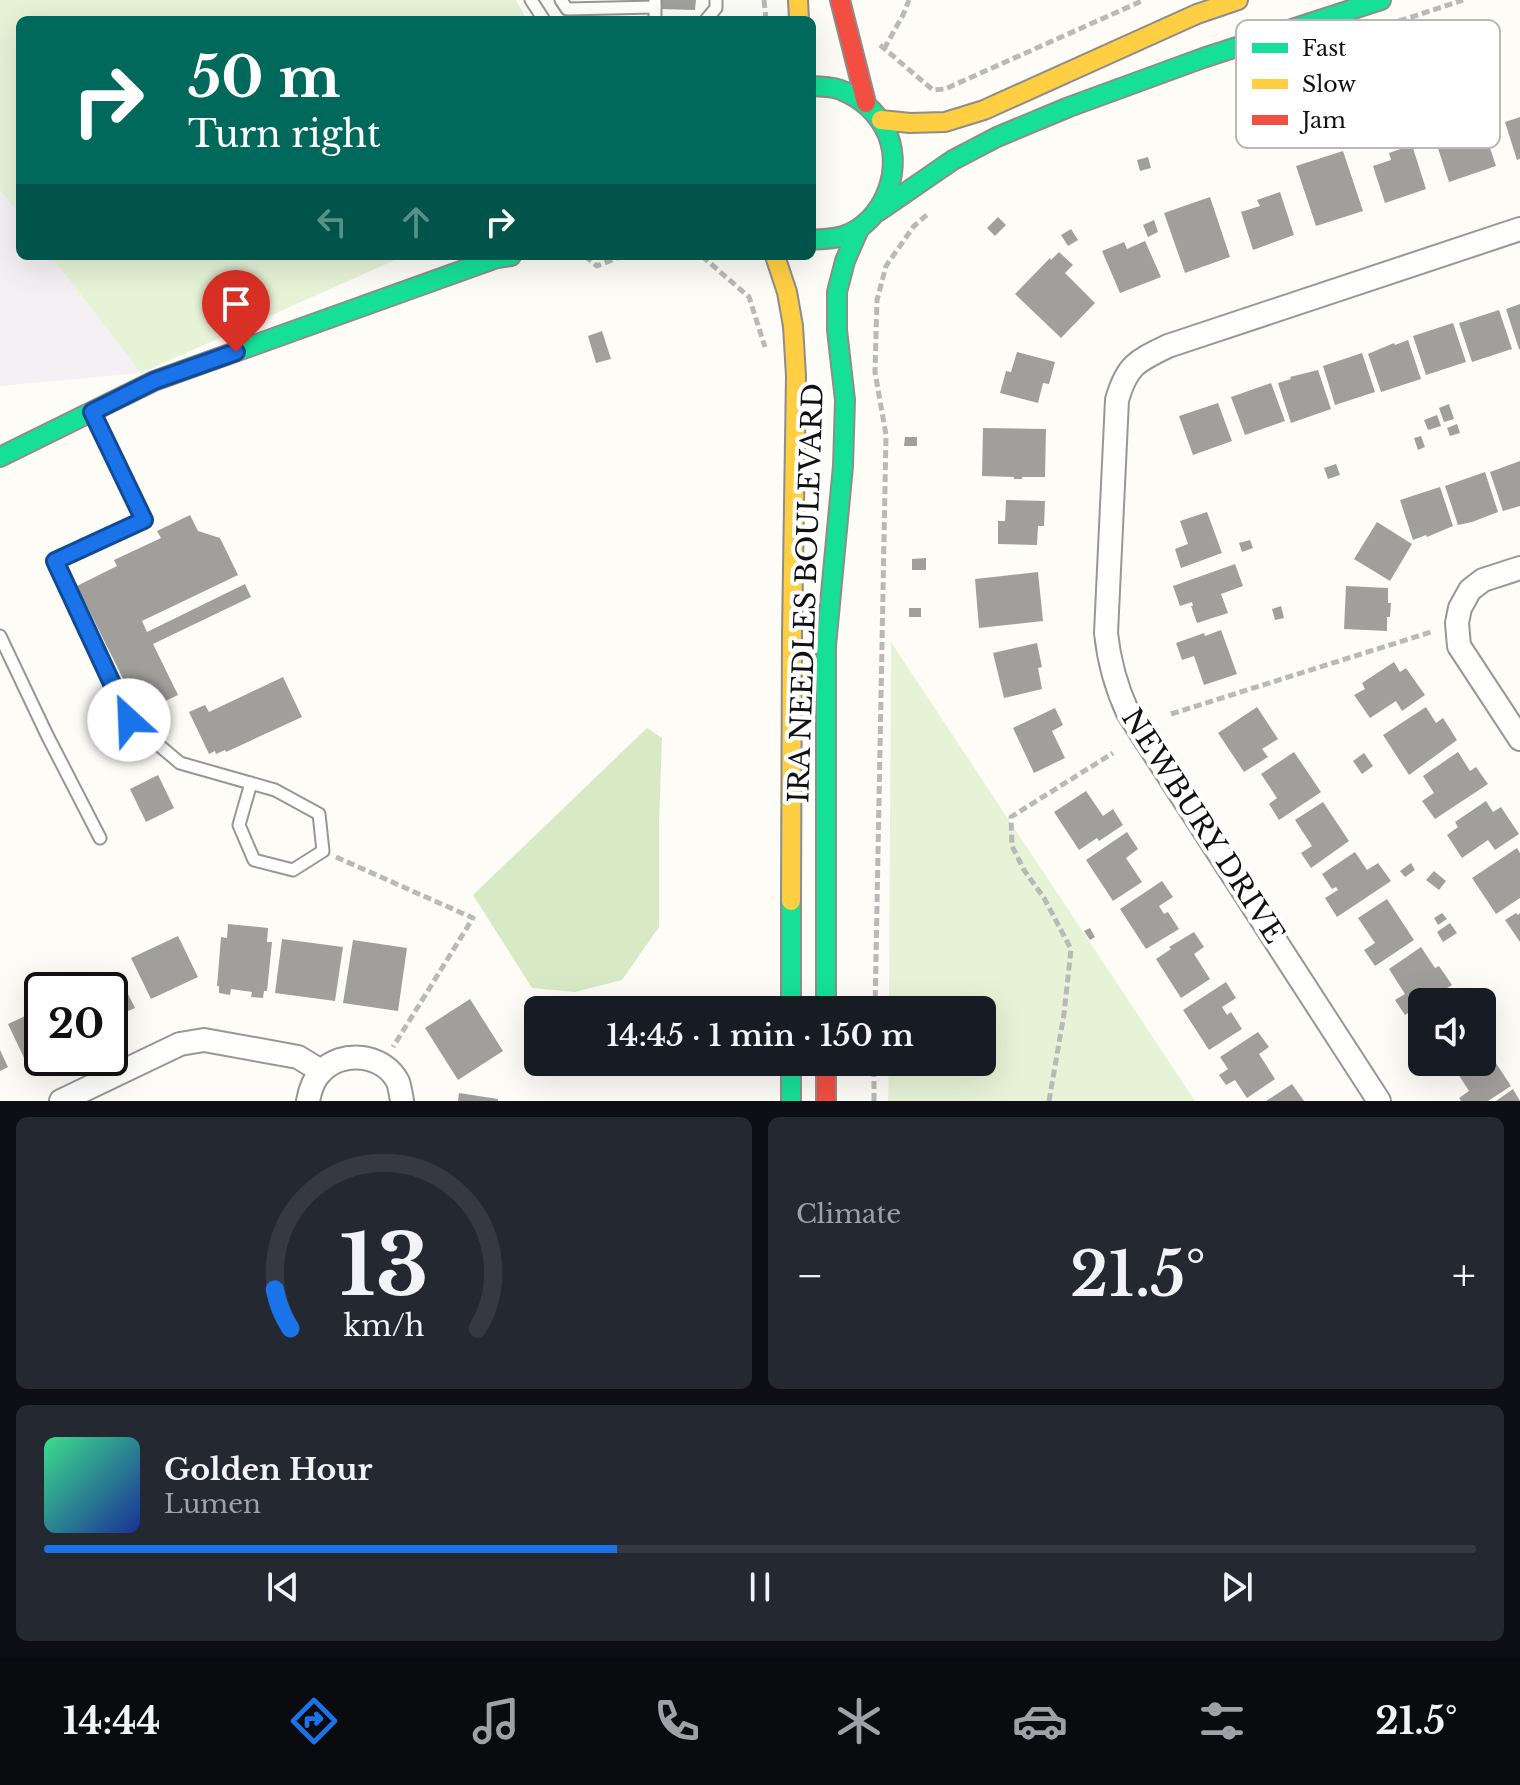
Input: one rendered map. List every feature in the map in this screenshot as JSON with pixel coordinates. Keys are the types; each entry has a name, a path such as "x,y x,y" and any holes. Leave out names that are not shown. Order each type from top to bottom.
{"main road":[{"path":"840,0 866,103"},
{"path":"881,120 945,122 984,110 1197,14 1238,0"},
{"path":"1320,20 1381,0"},
{"path":"816,240 827,241 859,229 879,211 953,160 997,137 1069,107 1236,47"},
{"path":"816,86 841,89 866,103 881,120 891,142 894,166 890,189 879,211"},
{"name":"IRA NEEDLES BOULEVARD","path":"826,996 826,646 843,466 845,400 837,330 837,292 845,261 859,229"},
{"path":"0,457 154,381 495,260"},
{"name":"IRA NEEDLES BOULEVARD","path":"776,260 787,292 793,326 796,376 791,651 791,996"},
{"path":"791,1076 791,1101"},
{"path":"826,1076 826,1101"}],"street":[{"name":"NEWBURY DRIVE","path":"1379,1101 1128,713 1117,689 1106,633 1117,400 1123,378 1132,368 1141,359 1168,346 1520,229"},
{"path":"1520,568 1483,580 1470,590 1460,608 1457,623 1459,646 1520,739"},
{"path":"61,1101 180,1044 204,1040 298,1057 321,1071"},
{"path":"308,1101 311,1086 321,1071 334,1061 356,1056 372,1059 389,1070 399,1083 402,1101"}],"lane":[{"path":"561,0 567,9 655,3"},
{"path":"92,412 144,520 55,561 129,720 180,763 251,783 275,790 319,814 323,851 293,870 254,860 239,825 251,783"},
{"path":"0,636 100,838"}],"path":[{"path":"884,49 909,0"},
{"path":"877,42 933,90 945,89 1144,0"},
{"path":"875,996 886,435 875,372 877,300 886,266 914,226 937,206"},
{"path":"590,260 597,266 612,260"},
{"path":"707,260 749,297 767,351"},
{"path":"1171,714 1431,632"},
{"path":"1049,1101 1071,949 1012,846 1011,817 1113,753"},
{"path":"323,851 473,918 381,1065"},
{"path":"874,1076 874,1101"}],"shaded area":[{"path":"0,190 16,211 16,260 54,260 141,373 0,386"}],"green space":[{"path":"0,0 516,0 525,16 16,16 16,211 0,190"},
{"path":"54,260 395,260 141,373"},
{"path":"891,642 1195,1101 888,1101 889,1076 996,1076 996,996 889,996"},
{"path":"647,728 662,738 659,927 622,980 575,992 532,988 473,895"}],"building":[{"path":"661,0 696,0 695,10 661,9"},
{"path":"1520,117 1520,159 1517,160 1505,122"},
{"path":"1413,148 1426,189 1385,203 1373,166 1391,160 1389,153"},
{"path":"1438,148 1490,148 1496,166 1449,182"},
{"path":"1343,151 1363,211 1316,226 1296,166"},
{"path":"1148,157 1151,168 1140,171 1137,160"},
{"path":"1280,192 1294,235 1253,250 1241,212 1260,206 1257,200"},
{"path":"1210,197 1230,257 1185,273 1164,213"},
{"path":"998,217 1006,225 995,236 987,228"},
{"path":"1154,220 1158,232 1148,237 1143,225"},
{"path":"1071,229 1078,240 1068,246 1061,235"},
{"path":"1145,241 1161,277 1120,293 1102,251 1124,242 1127,249"},
{"path":"1059,252 1073,265 1065,273 1095,303 1061,338 1015,294"},
{"path":"1520,304 1520,349 1519,349 1506,309"},
{"path":"1499,310 1512,349 1472,362 1459,323"},
{"path":"1453,323 1466,362 1426,375 1413,336"},
{"path":"602,331 611,359 596,363 588,336"},
{"path":"1408,340 1421,379 1381,392 1368,354"},
{"path":"1017,352 1055,362 1049,384 1043,383 1038,403 1000,393 1006,371 1011,372"},
{"path":"1362,353 1375,392 1335,405 1323,366"},
{"path":"1318,370 1331,409 1291,423 1278,383"},
{"path":"1271,383 1285,421 1245,435 1231,397"},
{"path":"1218,403 1232,441 1193,455 1179,416"},
{"path":"1449,404 1454,419 1444,422 1439,408"},
{"path":"1437,415 1441,426 1428,430 1424,420"},
{"path":"1457,424 1460,433 1450,436 1447,428"},
{"path":"983,428 1046,429 1045,477 1014,479 982,476"},
{"path":"1421,436 1425,447 1418,450 1414,438"},
{"path":"905,437 917,437 917,446 904,446"},
{"path":"1520,461 1520,506 1503,511 1490,472"},
{"path":"1336,464 1340,475 1328,479 1324,468"},
{"path":"1485,472 1498,512 1458,525 1445,486"},
{"path":"1440,487 1453,526 1413,540 1400,500"},
{"path":"1006,500 1045,501 1044,526 1038,526 1037,545 998,544 998,521 1005,521"},
{"path":"1207,512 1222,553 1181,568 1175,549 1188,544 1180,521"},
{"path":"190,515 198,531 220,538 238,575 142,621 147,632 245,584 251,597 153,644 178,695 140,713 77,586 117,566 114,560 161,538 157,531"},
{"path":"1377,522 1412,544 1390,581 1354,559"},
{"path":"1250,540 1253,548 1242,552 1239,543"},
{"path":"926,558 926,570 912,570 912,559"},
{"path":"1235,564 1243,586 1221,594 1228,613 1197,623 1192,602 1180,606 1173,586"},
{"path":"1038,572 1043,621 979,628 975,579"},
{"path":"1346,586 1388,588 1388,603 1391,603 1387,631 1344,629"},
{"path":"1281,606 1284,618 1275,620 1272,609"},
{"path":"909,608 921,608 921,617 909,617"},
{"path":"1221,630 1237,674 1204,685 1194,656 1182,660 1176,643"},
{"path":"1037,643 1042,689 1004,698 993,653"},
{"path":"1394,662 1400,672 1406,668 1425,695 1402,711 1396,701 1370,718 1354,695 1365,689 1362,683"},
{"path":"283,677 302,717 226,752 209,754 189,712 205,705 209,712"},
{"path":"1257,707 1278,739 1262,749 1268,757 1244,772 1218,733"},
{"path":"1426,707 1436,723 1443,718 1457,740 1409,775 1383,735"},
{"path":"1055,708 1063,725 1052,731 1065,758 1034,773 1013,728"},
{"path":"1294,752 1321,792 1279,820 1269,804 1277,798 1261,774"},
{"path":"1458,752 1470,771 1476,767 1488,784 1435,819 1422,801 1434,793 1423,776"},
{"path":"1364,753 1373,766 1362,774 1353,761"},
{"path":"158,775 174,808 146,822 130,789"},
{"path":"1086,791 1103,816 1113,809 1123,825 1079,850 1054,812"},
{"path":"1486,801 1493,812 1501,807 1519,834 1495,850 1488,840 1462,858 1447,835 1458,827 1455,822"},
{"path":"1323,802 1349,841 1311,868 1301,853 1312,846 1295,820"},
{"path":"1127,832 1138,849 1126,858 1142,882 1113,901 1086,860"},
{"path":"1517,848 1520,853 1520,898 1496,914 1472,878"},
{"path":"1355,852 1367,870 1378,863 1391,881 1337,917 1325,898 1338,890 1336,887 1332,889 1322,874"},
{"path":"1411,863 1415,870 1405,877 1400,871"},
{"path":"1434,871 1446,881 1439,890 1426,880"},
{"path":"1162,881 1173,897 1159,906 1164,914 1168,912 1179,929 1146,949 1120,909"},
{"path":"1387,899 1414,940 1375,966 1364,950 1375,943 1358,918"},
{"path":"1442,913 1447,919 1438,925 1434,918"},
{"path":"1520,913 1520,942 1505,920"},
{"path":"1450,923 1457,933 1443,942 1437,932"},
{"path":"228,924 268,928 267,942 272,942 267,991 264,991 263,998 251,997 252,992 231,989 230,995 219,993 221,937 227,938"},
{"path":"1090,928 1095,937 1090,940 1084,931"},
{"path":"1194,932 1204,947 1194,954 1210,979 1181,998 1156,959"},
{"path":"178,936 198,977 151,999 131,958"},
{"path":"282,939 343,947 335,1001 275,993"},
{"path":"353,940 407,948 398,1011 343,1003"},
{"path":"1421,947 1435,968 1439,966 1452,985 1447,988 1408,988 1408,1013 1405,1015 1395,1000 1405,994 1389,969"},
{"path":"1226,982 1236,998 1222,1007 1227,1015 1231,1012 1242,1029 1209,1050 1183,1010"},
{"path":"128,994 135,1008 128,1011"},
{"path":"470,999 503,1051 458,1080 425,1028"},
{"path":"24,1016 24,1058 8,1024"},
{"path":"1258,1032 1269,1047 1259,1054 1275,1079 1247,1098 1235,1080 1226,1085 1219,1075 1228,1069 1220,1057"},
{"path":"0,1050 8,1067 0,1071"},
{"path":"1496,1063 1511,1086 1488,1101 1461,1101 1459,1098 1469,1091 1459,1076 1496,1076"},
{"path":"1292,1084 1304,1101 1266,1101"},
{"path":"1513,1089 1520,1101 1496,1101"},
{"path":"459,1093 498,1099 498,1101 458,1101"}],"traffic: fast":[{"path":"1320,20 1381,0"},
{"path":"879,211 953,160 997,137 1069,107 1236,47"},
{"path":"816,86 839,89 866,106 884,127 893,159 888,191 870,219 843,236 816,240"},
{"path":"826,996 826,646 843,466 845,400 837,330 837,292 845,261 859,229"},
{"path":"0,457 154,381 491,260"},
{"path":"791,901 791,996"},
{"path":"791,1076 791,1101"}],"traffic: slow":[{"path":"798,0 799,16"},
{"path":"881,120 945,122 984,110 1197,14 1238,0"},
{"path":"776,260 787,292 793,326 796,376 791,901"}],"traffic: jam":[{"path":"840,0 866,103"},
{"path":"826,1076 826,1101"}],"route":[{"path":"129,720 55,561 144,520 92,412 154,381 236,352"}]}
